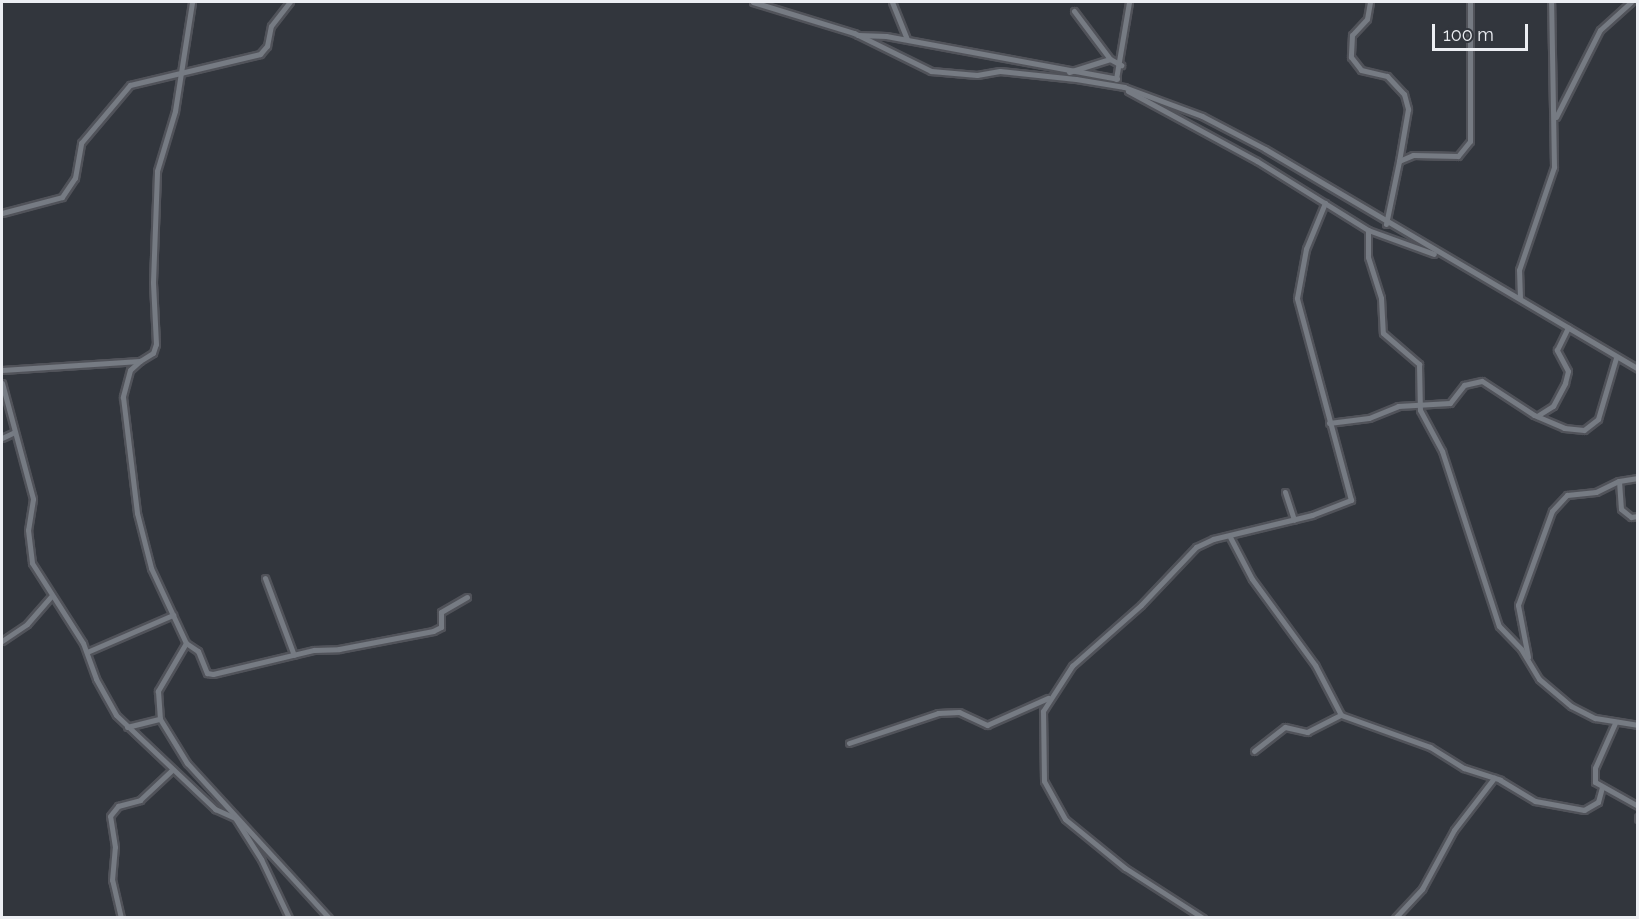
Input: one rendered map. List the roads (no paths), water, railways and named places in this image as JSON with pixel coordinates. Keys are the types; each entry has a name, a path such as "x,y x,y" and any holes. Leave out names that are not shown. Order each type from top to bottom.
{"street":[{"path":"192,2 182,74 158,171 153,282 156,344 153,353 130,370 123,398 146,554 173,615 186,643 198,651 210,674 294,655 438,629 441,612 467,597"},
{"path":"2,213 63,197 75,178 79,147 130,85 156,76 182,74 260,54 267,46 271,26 290,2"},
{"path":"753,2 858,35 931,72 977,75 1000,71 1063,77 1124,87 1212,122 1438,255 1520,298 1616,358 1638,369"},
{"path":"892,2 907,39"},
{"path":"1112,85 1121,65 1129,2"},
{"path":"1370,2 1367,19 1352,35 1351,57 1361,70 1387,76 1404,94 1408,109 1386,224"},
{"path":"1399,161 1413,155 1458,156 1466,149 1470,132 1470,2"},
{"path":"1520,298 1519,270 1554,173 1555,119 1551,2"},
{"path":"1555,119 1600,30 1631,2"},
{"path":"1074,11 1110,58 1121,65"},
{"path":"858,35 907,39 1069,72 1117,78"},
{"path":"1063,77 1069,72 1110,58"},
{"path":"1124,87 1368,230 1418,251 1438,255"},
{"path":"1203,918 1163,895 1084,838 1050,799 1040,755 1040,724 1048,698 1072,666 1142,605 1194,549 1213,539 1230,537 1294,520 1351,500 1346,469 1329,423 1297,298 1306,249 1325,203"},
{"path":"1368,230 1368,257 1381,298 1383,333 1419,364 1419,405 1442,451 1483,566 1499,626 1545,686 1571,706 1615,723 1638,724"},
{"path":"1537,416 1553,406 1565,383 1568,371 1557,350 1568,327"},
{"path":"1329,423 1419,405 1450,403 1464,385 1482,381 1537,416 1578,432 1593,424 1616,358"},
{"path":"2,370 140,361"},
{"path":"2,383 33,499 28,550 87,652 96,679 127,727 215,809 235,818 268,847 329,918"},
{"path":"2,438 15,432"},
{"path":"1530,664 1518,605 1552,512 1567,495 1596,492 1619,481 1638,478"},
{"path":"1619,481 1621,509 1631,517 1638,516"},
{"path":"1285,492 1294,520"},
{"path":"1230,537 1252,579 1315,665 1341,715 1430,747 1464,768 1494,778 1535,801 1574,810 1592,807 1602,787"},
{"path":"265,578 294,655"},
{"path":"2,641 27,624 52,594"},
{"path":"87,652 173,615"},
{"path":"186,643 158,691 160,719 171,743 235,818 261,859 289,918"},
{"path":"849,743 938,713 958,712 987,725 1048,698"},
{"path":"1254,751 1286,727 1307,732 1341,715"},
{"path":"127,727 160,719"},
{"path":"1615,723 1594,775 1602,787 1638,806"},
{"path":"121,918 112,880 115,847 110,816 118,806 140,800 172,770"},
{"path":"1395,918 1422,889 1454,830 1494,778"}]}
